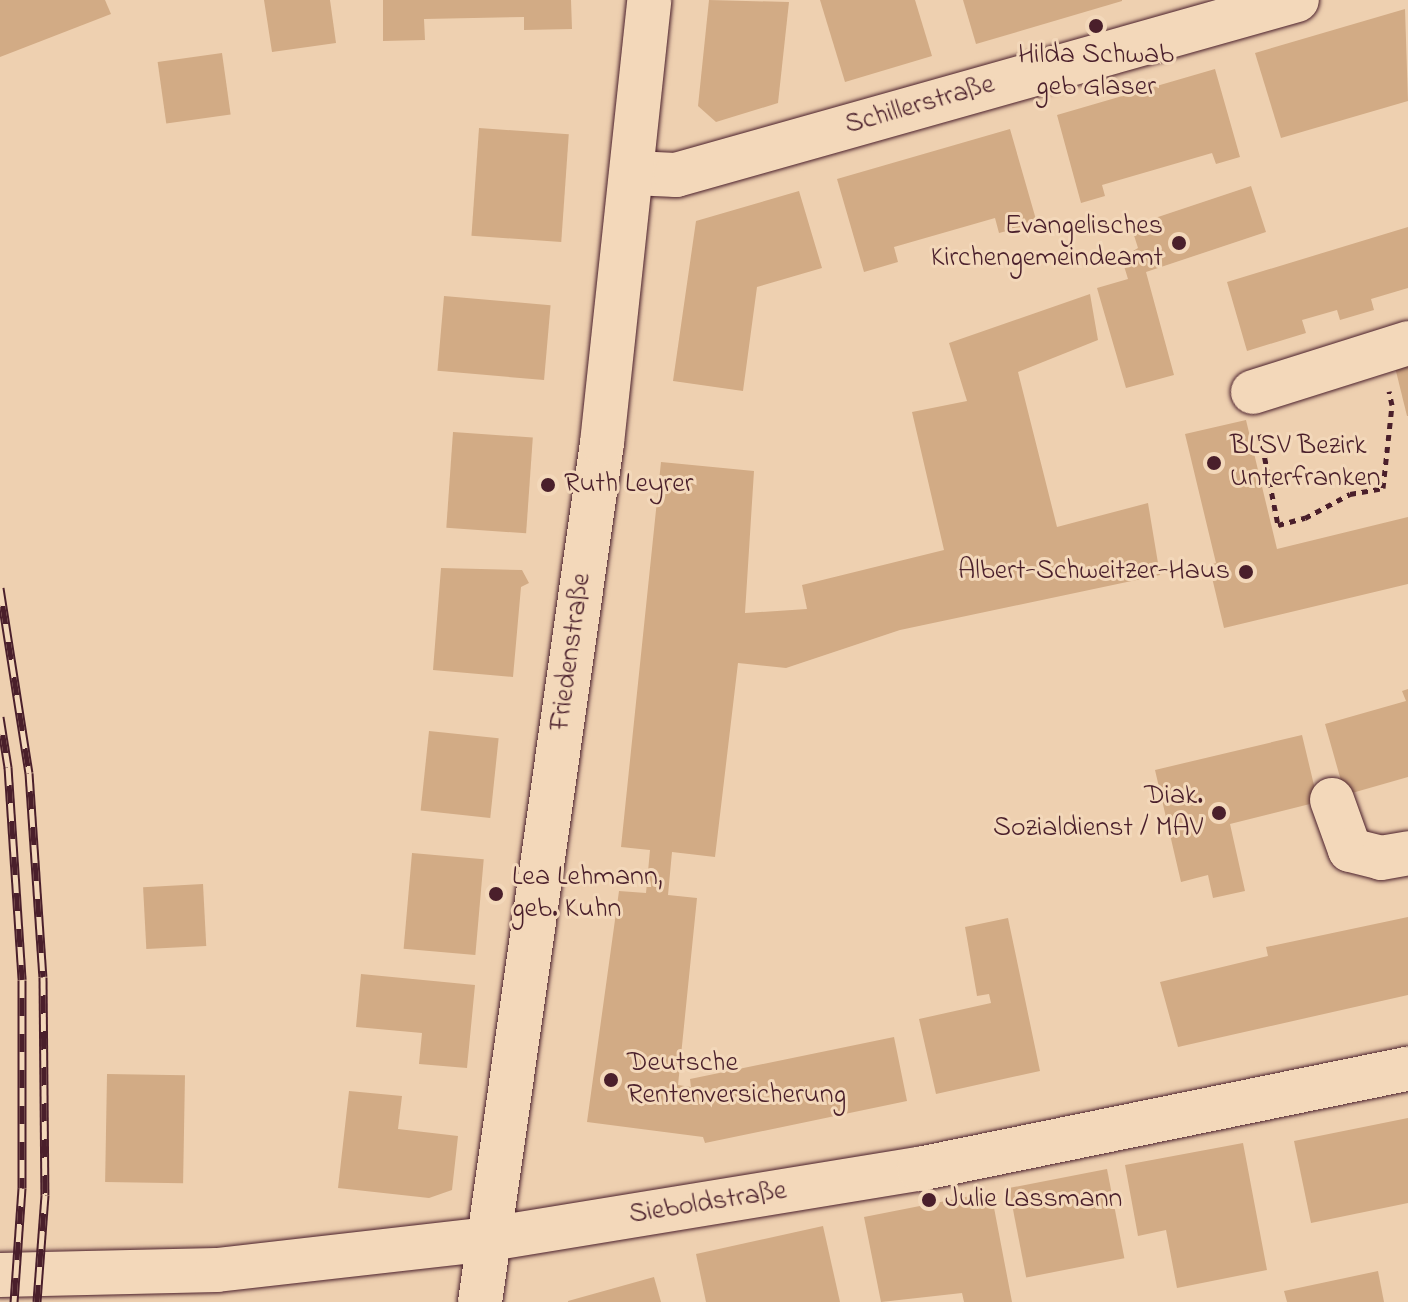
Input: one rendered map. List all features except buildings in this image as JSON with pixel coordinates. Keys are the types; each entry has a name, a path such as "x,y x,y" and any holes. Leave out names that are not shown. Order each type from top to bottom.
{"street":[{"name":"Friedenstraße","path":"480,1302 602,443 649,0"},
{"name":"Schillerstraße","path":"633,173 676,175 1297,0"},
{"path":"1253,392 1394,347"},
{"path":"1332,800 1350,850 1381,858 1408,853"},
{"name":"Sieboldstraße","path":"0,1275 217,1270 490,1239 919,1169 1408,1069"}],"path":[{"path":"1253,392 1278,525 1305,518 1350,494 1383,488 1392,405 1394,347"}],"railway":[{"path":"0,588 29,773 43,977 45,1195 37,1302"},
{"path":"0,717 8,767 22,980 22,1188 14,1302"}],"place":[{"name":"Hilda Schwab geb Glaser","path":"1096,26"},
{"name":"Evangelisches Kirchengemeindeamt","path":"1179,243"},
{"name":"BLSV Bezirk Unterfranken","path":"1214,463"},
{"name":"Ruth Leyrer","path":"548,485"},
{"name":"Albert-Schweitzer-Haus","path":"1246,572"},
{"name":"Diak. Sozialdienst / MAV","path":"1219,813"},
{"name":"Lea Lehmann, geb. Kuhn","path":"496,894"},
{"name":"Deutsche Rentenversicherung","path":"611,1080"},
{"name":"Julie Lassmann","path":"929,1200"}]}
